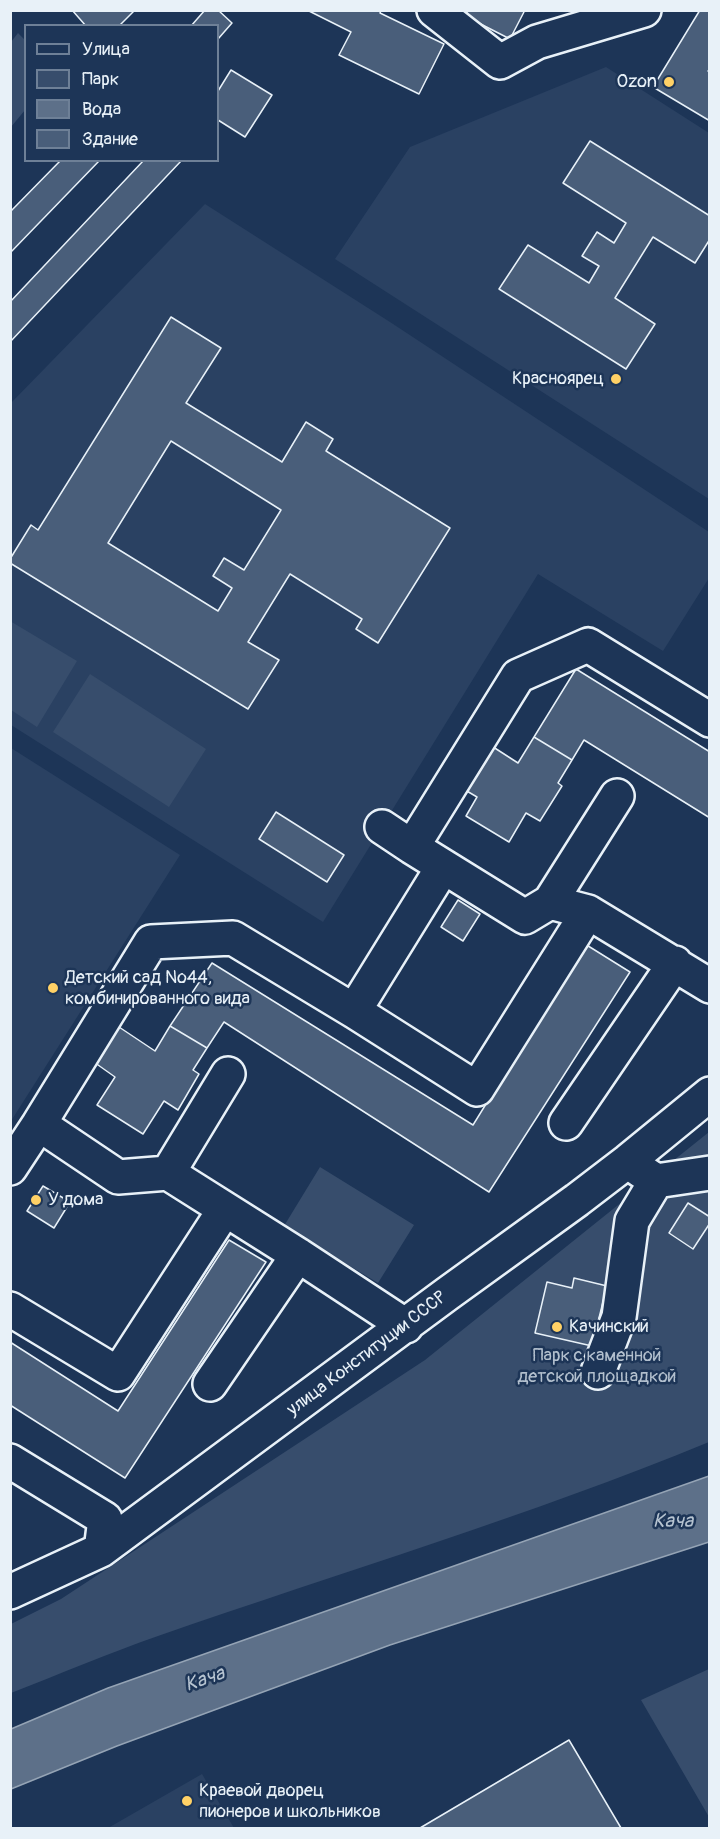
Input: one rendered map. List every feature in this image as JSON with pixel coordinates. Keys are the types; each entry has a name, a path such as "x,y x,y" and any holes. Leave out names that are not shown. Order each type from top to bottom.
{"street":[{"path":"434,10 500,62 537,42 644,10"},
{"path":"412,847 518,676 588,645 709,720"},
{"path":"382,827 525,917 550,902 616,796"},
{"path":"354,1011 443,867"},
{"path":"550,902 588,912 710,986"},
{"path":"10,1168 151,942 233,938 477,1089 588,912"},
{"path":"567,1123 675,963"},
{"path":"168,1173 228,1074"},
{"name":"улица Конституции СССР","path":"10,1592 101,1550 628,1161 710,1094"},
{"path":"39,1124 118,1177 168,1173 406,1326"},
{"path":"628,1161 656,1182 710,1173"},
{"path":"598,1372 619,1317 632,1221 656,1182"},
{"path":"10,1309 118,1374 225,1209"},
{"path":"210,1384 298,1255"},
{"path":"10,1461 105,1519 101,1550"}],"shaded area":[{"name":"Красноярец","path":"606,67 709,133 709,499 335,259 410,147"},
{"path":"205,204 390,322 709,532 709,578 663,651 538,574 323,922 11,725 10,404"},
{"name":"Детский сад №44, комбинированного вида","path":"11,748 180,855 11,1121"},
{"name":"Краевой дворец пионеров и школьников","path":"202,1774 234,1828 108,1828"}],"green space":[{"path":"18,33 24,39 24,111 11,127 11,42"},
{"path":"10,621 77,661 37,727 11,710"},
{"path":"90,674 206,749 169,807 53,732"},
{"name":"Парк с каменной детской площадкой","path":"709,1132 709,1442 573,1495 227,1612 11,1693 11,1624 61,1599 425,1360"},
{"path":"320,1167 414,1225 378,1283 284,1226"},
{"path":"709,1669 709,1817 641,1700"}],"water":[{"name":"Кача","path":"709,1476 709,1542 390,1645 117,1746 11,1789 11,1729 108,1688"}],"building":[{"path":"72,10 135,10 121,24 84,24"},
{"path":"205,10 218,10 232,23 219,38 219,24 193,24"},
{"path":"307,10 381,10 380,13 444,44 419,94 339,55 351,32"},
{"path":"468,10 525,10 510,39 465,16"},
{"path":"700,10 710,10 710,69 708,71 710,72 710,121 653,87"},
{"path":"231,70 272,95 245,137 219,121 219,89"},
{"path":"590,141 710,216 710,239 695,263 653,237 615,298 655,324 626,369 499,289 528,245 589,283 599,266 582,256 597,232 614,243 626,223 563,183"},
{"path":"59,162 98,162 10,253 10,212"},
{"path":"142,162 180,162 10,342 10,302"},
{"path":"171,317 221,348 186,403 282,462 306,422 333,439 326,451 450,528 378,643 356,629 362,619 290,574 248,642 279,660 248,709 10,563 10,559 31,525 38,530","holes":["171,441 281,510 244,570 224,558 213,576 232,588 218,611 108,543"]},
{"path":"576,669 710,752 710,818 584,740 572,760 534,737"},
{"path":"534,737 572,760 558,783 562,786 540,821 526,813 509,842 466,816 477,797 460,787 487,743 518,763"},
{"path":"276,812 344,855 327,882 259,839"},
{"path":"458,900 480,914 463,941 441,927"},
{"path":"585,944 630,972 489,1192 224,1022 207,1048 170,1026 212,963 473,1125"},
{"path":"113,1023 155,1051 170,1026 207,1048 193,1070 199,1074 178,1110 164,1101 143,1134 97,1105 115,1077 91,1060"},
{"path":"43,1186 70,1202 54,1228 27,1211"},
{"path":"688,1203 710,1217 710,1223 693,1249 669,1233"},
{"path":"229,1240 266,1262 125,1478 10,1405 10,1342 118,1411"},
{"path":"574,1278 607,1286 592,1346 535,1333 547,1282 572,1288"},
{"path":"569,1740 621,1828 420,1828"}],"place":[{"name":"Ozon","path":"669,82"},
{"name":"Красноярец","path":"616,379"},
{"name":"Детский сад №44, комбинированного вида","path":"53,988"},
{"name":"У дома","path":"36,1200"},
{"name":"Качинский","path":"557,1327"},
{"name":"Краевой дворец пионеров и школьников","path":"187,1801"}]}
